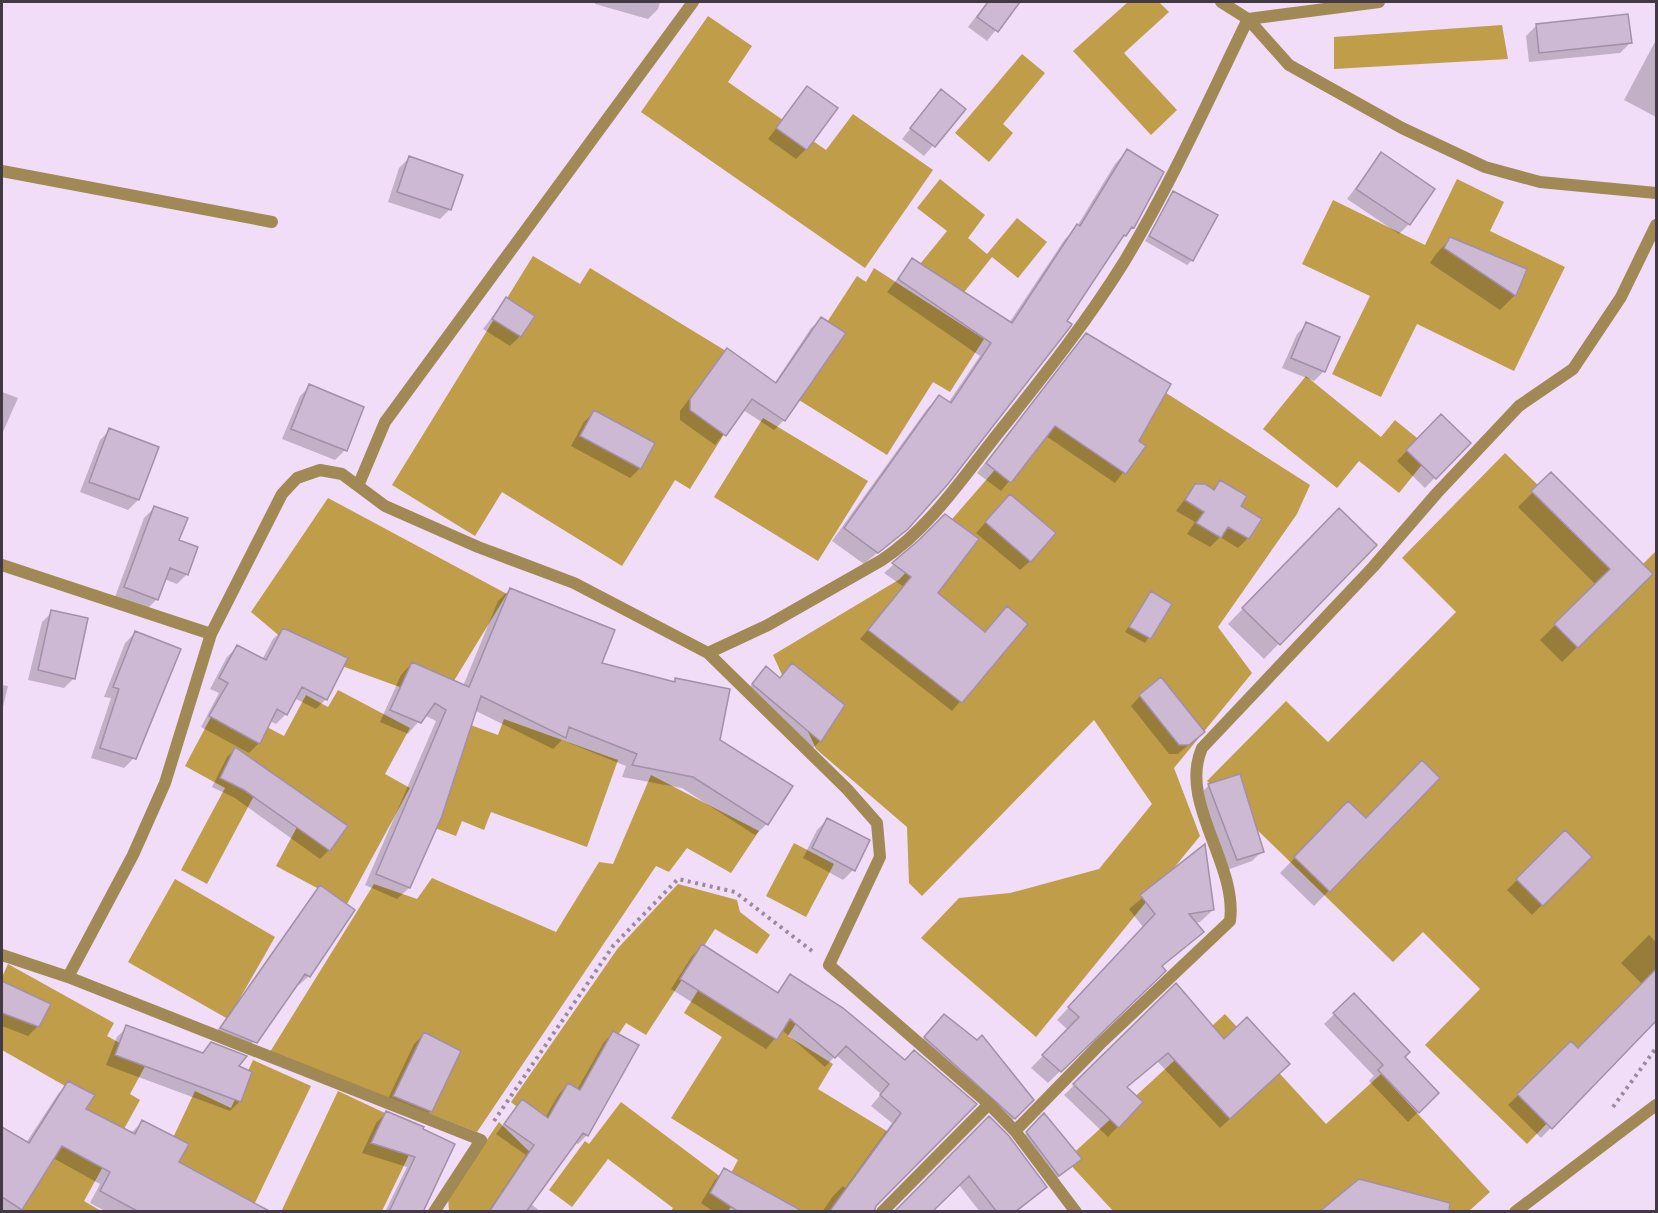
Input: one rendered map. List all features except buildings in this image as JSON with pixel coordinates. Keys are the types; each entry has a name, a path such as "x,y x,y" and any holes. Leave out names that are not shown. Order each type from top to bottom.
{"lane":[{"path":"358,486 385,422 693,2"},
{"path":"1222,2 1248,19 1289,66 1402,128 1485,167 1540,182 1656,193"},
{"path":"1248,19 1379,2"},
{"path":"708,653 768,625 882,560 898,550 932,517 1046,373 1123,263 1172,177 1248,19"},
{"path":"2,171 272,222"},
{"path":"1014,1131 1100,1044 1230,921 1232,893 1208,826 1196,783 1197,759 1202,748 1216,730 1358,582 1519,406 1573,369 1621,297 1656,225"},
{"path":"68,977 133,855 165,783 211,633 282,494 297,478 320,470 342,474 395,510 478,547 574,583 708,653 847,789 877,823 880,857 829,965 989,1104 1014,1131 1076,1212"},
{"path":"2,564 211,633"},
{"path":"2,955 68,977 481,1140 434,1212"},
{"path":"882,1212 989,1104"},
{"path":"1515,1212 1656,1105"}],"path":[{"path":"481,1140 613,946 678,879 735,892 829,965"}],"shaded area":[{"path":"1128,2 1159,2 1169,12 1124,53 1177,110 1151,135 1073,51"},
{"path":"708,16 752,46 728,82 826,150 853,114 933,170 865,268 641,112"},
{"path":"1502,25 1508,59 1334,69 1334,37"},
{"path":"1022,54 1045,73 1003,124 1013,133 989,162 955,133"},
{"path":"940,179 985,215 968,238 987,254 1017,218 1047,242 1018,278 992,257 957,301 916,269 947,231 917,208"},
{"path":"1457,179 1504,202 1490,231 1565,267 1514,371 1417,324 1381,397 1332,374 1370,296 1302,264 1333,200 1425,245"},
{"path":"533,256 580,284 590,268 762,373 690,489 675,480 622,566 502,492 475,536 392,485"},
{"path":"874,268 984,339 950,392 933,382 887,455 783,390 857,276 866,282"},
{"path":"1099,350 1310,485 1297,514 1218,627 1252,673 1174,768 1200,836 1036,1037 921,938 959,898 1010,893 1099,869 1152,804 1094,720 922,896 909,883 907,827 816,749 773,655 900,579"},
{"path":"1306,376 1381,437 1395,420 1433,451 1399,493 1359,461 1337,488 1263,429"},
{"path":"763,418 868,481 818,561 714,497"},
{"path":"1505,453 1631,576 1656,551 1656,1011 1527,1144 1425,1045 1480,989 1423,932 1393,962 1207,781 1286,701 1328,742 1456,612 1402,558"},
{"path":"328,498 507,594 441,702 295,649 251,612"},
{"path":"338,690 410,728 385,774 410,788 347,904 276,866 303,816 256,792 207,884 181,870 225,788 185,766 219,702 284,736 306,695 328,707"},
{"path":"504,719 618,760 587,847 491,812 484,830 462,821 456,836 427,825 465,723 498,735"},
{"path":"651,775 759,831 731,873 687,848 669,872 656,866 477,1132 270,1052 374,884 417,899 432,878 556,932 599,862 613,864"},
{"path":"794,843 834,864 806,917 766,896"},
{"path":"175,879 275,937 228,1019 128,962"},
{"path":"678,884 737,900 740,912 770,935 757,954 715,929 646,1035 626,1023 552,1135 511,1102 618,948"},
{"path":"715,963 800,1017 788,1036 833,1064 818,1089 890,1133 841,1211 790,1211 730,1175 738,1160 671,1118 722,1037 684,1013"},
{"path":"8,964 114,1023 107,1036 149,1059 130,1094 140,1100 84,1201 101,1211 25,1212 18,1208 81,1095 2,1050 2,977"},
{"path":"1225,1014 1326,1124 1381,1074 1490,1192 1469,1211 1113,1211 1066,1160"},
{"path":"253,1060 311,1086 251,1211 138,1212 195,1091 231,1108"},
{"path":"338,1091 421,1130 382,1211 281,1212"},
{"path":"621,1102 742,1193 728,1211 671,1211 673,1208 608,1159 572,1207 549,1190 585,1141 589,1144"},
{"path":"499,1122 535,1157 496,1211 449,1211 448,1197"}]}
